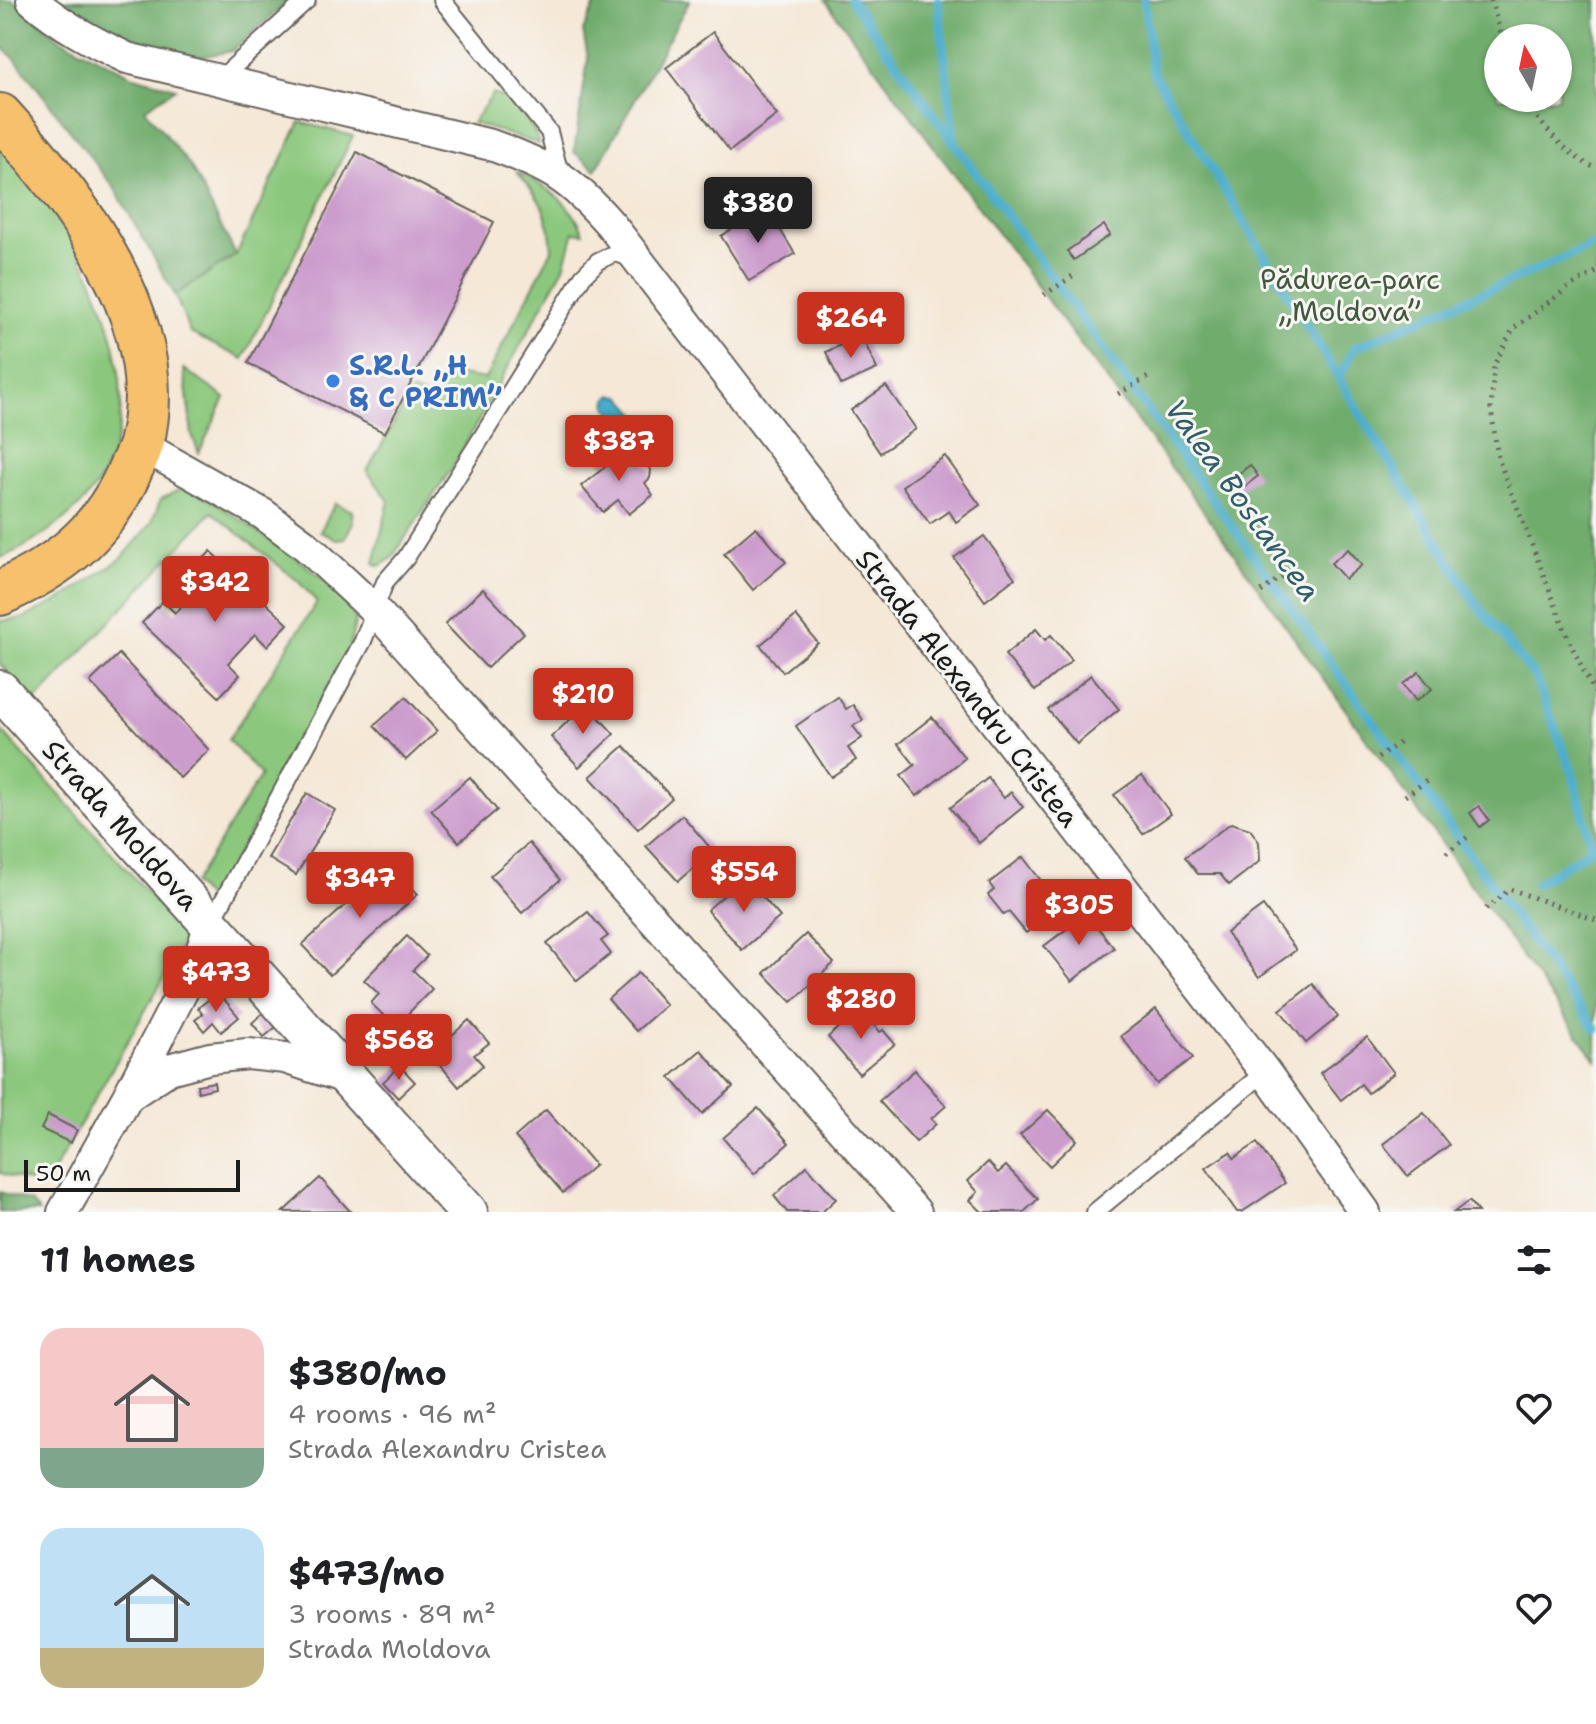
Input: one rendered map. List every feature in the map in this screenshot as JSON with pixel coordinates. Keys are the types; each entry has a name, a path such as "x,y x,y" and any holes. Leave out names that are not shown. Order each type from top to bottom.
{"highway":[{"path":"0,116 75,206 103,252 127,302 143,356 147,408 141,445 116,501 93,532 56,562 0,593"}],"street":[{"name":"Strada Alexandru Cristea","path":"32,0 92,42 127,58 491,145 560,174 586,196 1265,1072 1365,1212"},
{"path":"141,445 263,514 305,545 374,609 916,1212"},
{"name":"Strada Moldova","path":"0,690 468,1212"},
{"name":"Strada Moldova","path":"63,1212 198,961 210,924"},
{"name":"Strada Moldova","path":"128,1096 169,1069 210,1058 248,1054 285,1058 352,1080"}],"lane":[{"path":"219,80 307,0"},
{"path":"442,0 549,132 560,174"},
{"path":"210,924 363,641 385,582 406,558 583,276 598,261 615,253 636,259"},
{"path":"1095,1212 1265,1072"}],"path":[{"path":"1491,0 1498,24"},
{"path":"1532,112 1559,141 1589,166 1596,168"},
{"path":"1596,272 1569,287 1513,329 1494,365 1491,409 1498,458 1571,645 1596,695"},
{"path":"1044,295 1074,275"},
{"path":"1118,394 1148,377"},
{"path":"1261,592 1290,570"},
{"path":"1378,758 1400,742"},
{"path":"1405,796 1428,780"},
{"path":"1446,853 1469,836"},
{"path":"1486,909 1510,889 1596,920"}],"green space":[{"path":"0,0 13,0 60,39 131,75 176,88 145,109 191,167 236,255 175,295 115,189 15,59 0,45"},
{"path":"54,0 290,0 232,51 189,59 129,41 83,20"},
{"path":"597,0 690,0 596,170 574,152 588,59 583,31"},
{"name":"Pădurea-parc „Moldova”","path":"825,0 1596,0 1596,1060 1199,505"},
{"path":"493,94 509,101 522,113 539,144 472,123"},
{"path":"300,122 353,136 243,359 190,333 175,295 236,255"},
{"path":"0,139 52,207 93,281 108,322 118,365 121,407 114,447 97,484 67,517 44,535 0,558"},
{"path":"516,171 564,203 584,233 574,232 564,267 452,468 391,559 379,566 374,563 389,501 367,471 412,391 433,400 448,373 485,379 552,250 549,226 542,207"},
{"path":"184,369 225,398 199,453 192,435"},
{"path":"185,487 215,502 299,560 330,584 356,619 350,645 212,903 193,884 261,775 228,740 317,602 298,581 212,512 35,702 0,664 0,621 24,618 65,597 122,558 151,524 161,499"},
{"path":"335,503 352,511 353,522 345,538 336,539 320,532"},
{"path":"0,729 166,913 183,938 177,955 45,1186 0,1173"},
{"path":"0,1192 31,1202 39,1212 0,1212"}],"water":[{"path":"621,396 640,417 634,428 627,429 607,407 608,398"}],"building":[{"path":"713,32 777,115 730,151 666,68"},
{"path":"357,152 494,222 385,433 248,363"},
{"path":"767,208 795,254 749,281 721,236"},
{"path":"1104,225 1110,235 1074,260 1067,251"},
{"path":"861,335 877,369 841,385 826,352"},
{"path":"886,386 916,429 880,453 851,410"},
{"path":"615,447 630,466 643,462 651,470 650,478 645,483 653,495 629,514 618,500 603,512 581,486 605,467 599,460"},
{"path":"945,456 980,505 956,522 949,511 930,524 902,486"},
{"path":"1250,465 1258,476 1240,490 1232,479"},
{"path":"756,527 786,562 753,590 724,554"},
{"path":"984,536 1015,578 985,601 954,558"},
{"path":"1348,549 1362,565 1345,579 1331,563"},
{"path":"211,551 288,624 267,646 255,634 228,663 240,675 219,697 142,623 163,601 175,613 202,584 190,573"},
{"path":"483,589 524,633 487,668 445,624"},
{"path":"796,616 818,643 783,672 760,645"},
{"path":"1036,629 1045,640 1051,635 1072,660 1035,691 1005,655"},
{"path":"119,654 209,750 180,778 90,682"},
{"path":"1419,672 1432,689 1416,701 1403,684"},
{"path":"1091,675 1119,709 1077,744 1048,710"},
{"path":"406,697 437,731 406,760 374,726"},
{"path":"838,697 846,709 853,705 863,720 853,726 862,738 848,748 856,760 831,777 796,726"},
{"path":"587,704 614,734 579,767 551,737"},
{"path":"932,717 965,758 917,796 901,776 915,765 898,744"},
{"path":"624,746 672,798 638,829 590,777"},
{"path":"1142,775 1171,814 1143,834 1114,795"},
{"path":"470,777 497,810 459,842 431,810"},
{"path":"988,778 1004,798 1011,792 1023,807 979,843 950,808"},
{"path":"307,793 335,810 296,875 268,858"},
{"path":"1479,806 1489,820 1480,827 1470,813"},
{"path":"682,815 713,851 678,881 646,846"},
{"path":"1231,823 1250,829 1259,842 1260,861 1229,885 1220,874 1198,874 1185,857"},
{"path":"529,843 560,880 522,913 490,876"},
{"path":"1023,857 1061,907 1026,933 1009,912 1004,915 988,895 994,890 989,883"},
{"path":"390,864 418,894 330,975 302,945"},
{"path":"745,877 780,917 742,950 707,910"},
{"path":"1263,906 1296,950 1259,977 1226,933"},
{"path":"588,912 608,936 601,941 611,954 577,981 547,944"},
{"path":"1087,914 1114,948 1072,981 1044,946"},
{"path":"806,934 834,963 792,1002 764,973"},
{"path":"407,936 427,956 413,970 432,989 395,1027 371,1003 379,994 364,980"},
{"path":"638,973 666,1005 636,1031 608,999"},
{"path":"1313,984 1338,1017 1306,1043 1280,1010"},
{"path":"218,992 239,1017 221,1032 213,1022 204,1031 195,1020 203,1014 198,1008"},
{"path":"861,1009 895,1044 859,1074 828,1037"},
{"path":"1156,1009 1193,1058 1157,1084 1121,1036"},
{"path":"263,1013 276,1027 264,1037 252,1023"},
{"path":"469,1020 489,1043 474,1055 483,1065 459,1087 431,1054"},
{"path":"1367,1037 1394,1073 1368,1093 1361,1084 1341,1100 1320,1073"},
{"path":"701,1050 733,1087 702,1114 670,1077"},
{"path":"400,1066 415,1082 398,1098 383,1082"},
{"path":"915,1070 946,1106 931,1119 936,1124 916,1142 879,1101"},
{"path":"214,1082 215,1088 198,1092 197,1085"},
{"path":"758,1108 789,1143 754,1174 723,1138"},
{"path":"546,1110 595,1165 563,1193 515,1137"},
{"path":"1048,1110 1077,1140 1050,1166 1020,1135"},
{"path":"1424,1113 1449,1145 1408,1176 1383,1144"},
{"path":"48,1115 77,1130 71,1143 41,1129"},
{"path":"1257,1143 1285,1183 1242,1212 1237,1212 1206,1168 1230,1152 1234,1158"},
{"path":"988,1162 998,1173 1006,1166 1038,1199 1024,1212 982,1212 970,1200 978,1192 968,1181"},
{"path":"807,1166 836,1199 822,1212 787,1212 774,1196"},
{"path":"320,1178 350,1211 283,1212"},
{"path":"1469,1201 1478,1212 1454,1212"}],"waterway":[{"name":"Valea Bostancea","path":"851,0 1596,1029"},
{"path":"938,0 954,140"},
{"path":"1144,0 1153,72 1474,601 1534,675 1572,771 1592,849"},
{"path":"1339,378 1354,348 1596,244"},
{"path":"1536,884 1596,846"}],"place":[{"name":"S.R.L. „H & C PRIM”","path":"333,381"}]}
